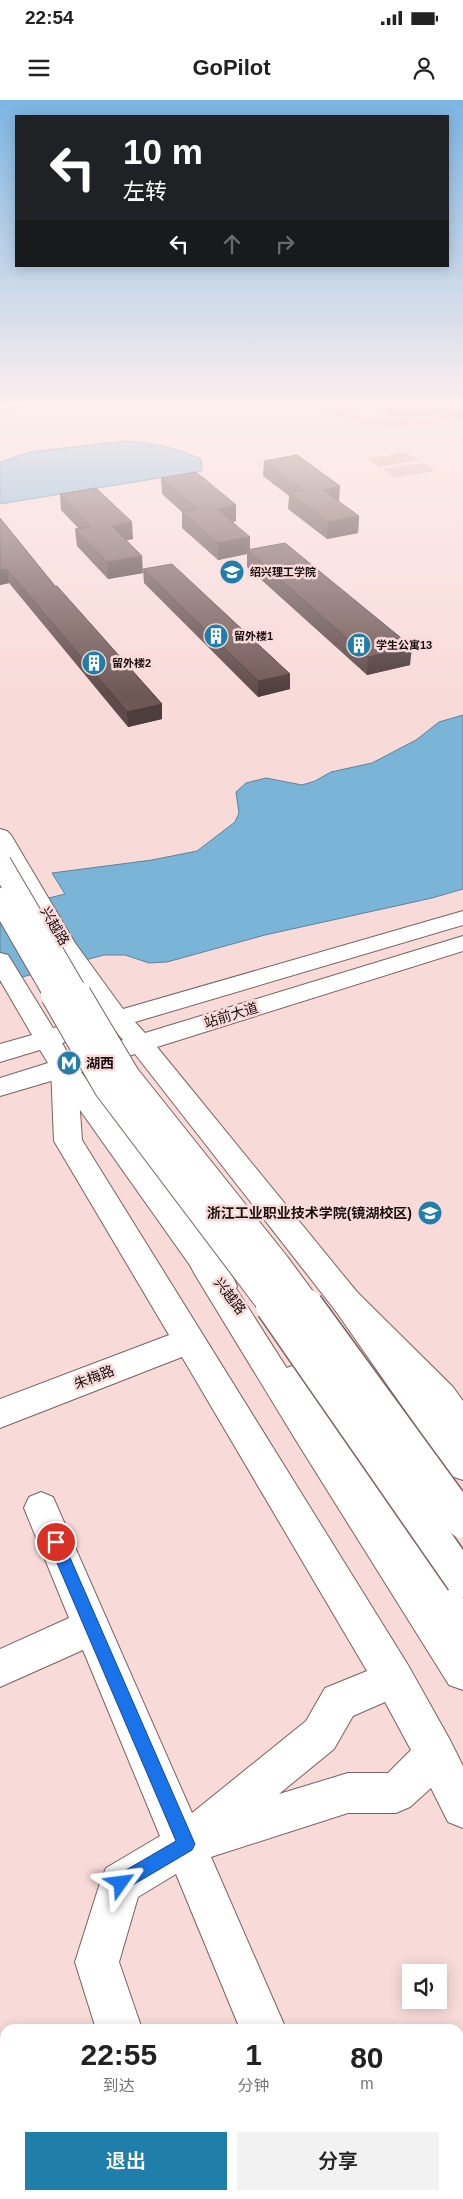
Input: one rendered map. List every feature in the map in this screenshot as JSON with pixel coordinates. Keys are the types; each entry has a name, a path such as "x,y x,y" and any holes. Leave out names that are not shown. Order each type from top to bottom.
{"main road":[{"name":"兴越路","path":"2,847 82,970 116,1018 140,1043 346,1301 463,1464"},
{"path":"2,847 126,1077 276,1265 463,1521"},
{"path":"0,899 108,1087 252,1276 463,1580"},
{"name":"站前大道","path":"0,1053 463,918"},
{"name":"站前大道","path":"0,1087 463,943"},
{"name":"兴越路","path":"0,960 64,1068 205,1265 249,1321 381,1504 463,1631"},
{"path":"64,1068 68,1141 394,1679 463,1807"},
{"path":"205,1265 309,1432 463,1671"},
{"path":"346,1301 440,1397 463,1428"},
{"name":"朱梅路","path":"0,1414 189,1341"},
{"path":"41,1508 186,1844 261,2024"},
{"path":"0,1668 92,1627"},
{"path":"117,2024 97,1962 121,1883 186,1844 320,1735 339,1702 394,1679"},
{"path":"186,1844 348,1793 396,1793 436,1754"}],"water":[{"path":"0,498 37,498 0,504"},
{"path":"463,715 463,889 432,898 265,935 167,962 149,963 125,955 104,955 0,983 0,910 65,894 52,873 152,860 197,851 235,822 239,813 236,792 246,783 266,778 302,785 315,781 331,772 372,763 416,740 439,722"}],"building":[{"path":"64,498 107,498 132,522 112,526 142,556 107,562 75,529 91,527"},
{"path":"184,498 227,498 236,505 217,509 250,537 218,543 182,512 197,509"},
{"path":"297,498 334,498 359,516 328,522"},
{"path":"0,518 55,586 162,704 127,712 7,569 0,570"},
{"path":"285,543 412,647 368,657 247,550"},
{"path":"172,564 290,674 258,681 143,569"}],"place":[{"name":"绍兴理工学院","path":"232,572"},
{"name":"留外楼1","path":"216,636"},
{"name":"学生公寓13","path":"359,645"},
{"name":"留外楼2","path":"94,663"},
{"name":"湖西","path":"69,1063"},
{"name":"浙江工业职业技术学院(镜湖校区)","path":"430,1213"}],"route":[{"path":"56,1542 186,1844 121,1883"}]}
